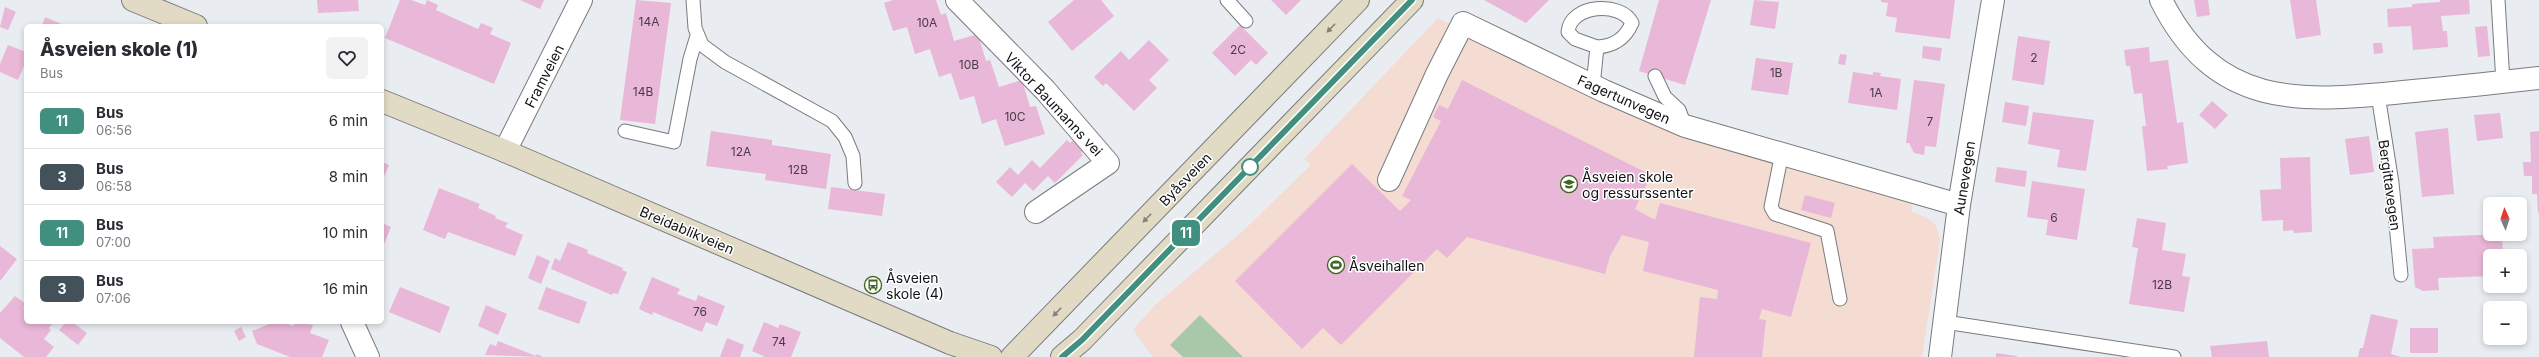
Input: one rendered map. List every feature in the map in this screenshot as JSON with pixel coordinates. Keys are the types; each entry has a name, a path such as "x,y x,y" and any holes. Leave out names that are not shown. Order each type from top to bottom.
{"main road":[{"path":"133,0 191,24"},
{"name":"Byåsveien","path":"1012,357 1358,0"},
{"path":"1062,357 1088,334 1412,0"},
{"name":"Breidablikveien","path":"384,103 505,151 950,343 991,357"}],"street":[{"name":"Framveien","path":"505,151 582,0"},
{"name":"Viktor Baumanns vei","path":"957,0 1045,90 1108,163 1036,212"},
{"name":"Aunevegen","path":"1940,357 1960,205 1992,0"},
{"path":"2161,0 2185,37 2202,57 2227,77 2253,89 2276,95 2300,98 2378,95 2539,78"},
{"name":"Fagertunvegen","path":"1389,180 1437,74 1463,23 1593,86 1685,126 1960,205"},
{"path":"353,324 368,357"}],"lane":[{"path":"693,0 697,36 702,45 725,62 832,121 845,137 853,156 855,183"},
{"path":"1227,0 1246,21"},
{"path":"2498,0 2503,82"},
{"path":"625,132 674,142 690,59 697,36"},
{"path":"1593,86 1597,47"},
{"path":"1655,76 1665,97 1679,110 1685,126"},
{"name":"Bergittavegen","path":"2378,95 2392,183 2401,275"},
{"path":"1782,153 1771,207 1775,214 1827,231 1840,299"},
{"path":"1945,322 2174,357"}],"shaded area":[{"name":"Åsveien skole og ressurssenter","path":"1438,18 1599,100 1677,133 1779,165 1912,202 1912,212 1926,217 1936,225 1940,240 1922,357 1153,357 1133,330 1155,305 1244,230 1311,165 1304,159"}],"green space":[{"path":"1200,315 1243,357 1183,357 1170,345"}],"building":[{"path":"317,0 358,0 359,11 318,13"},
{"path":"400,0 411,0 425,5 427,0 438,5 436,10 478,29 481,23 493,28 490,34 511,43 494,84 385,38"},
{"path":"520,0 544,0 540,9"},
{"path":"636,0 671,3 655,124 620,120"},
{"path":"893,0 936,0 941,15 946,13 954,41 978,34 986,61 990,60 999,87 1022,80 1030,107 1036,106 1045,134 1005,146 996,119 982,124 974,96 960,100 951,73 939,77 930,49 915,54 907,27 893,31 884,3"},
{"path":"1074,0 1101,0 1114,16 1072,51 1048,22"},
{"path":"1271,0 1301,0 1286,15"},
{"path":"1484,0 1549,0 1526,23"},
{"path":"1659,0 1711,0 1685,85 1639,71"},
{"path":"1754,0 1779,2 1775,29 1750,25"},
{"path":"1881,0 1955,0 1950,39 1895,32 1897,18 1886,16 1888,3 1881,2"},
{"path":"2194,0 2208,0 2210,15 2197,17"},
{"path":"2290,0 2316,0 2321,35 2296,39"},
{"path":"2440,0 2469,0 2470,14 2441,16 2443,31 2447,31 2448,47 2413,50 2411,26 2388,27 2387,9 2412,7 2412,4 2440,2"},
{"path":"5,7 16,12 8,30 0,27"},
{"path":"45,17 61,24 43,24"},
{"path":"1240,25 1268,53 1256,65 1251,60 1235,76 1212,53"},
{"path":"2487,26 2490,56 2478,57 2475,27"},
{"path":"2018,36 2050,41 2044,85 2012,80"},
{"path":"1149,40 1169,60 1149,80 1157,88 1134,111 1106,83 1103,86 1094,77 1121,51 1129,60"},
{"path":"2373,43 2382,43 2383,53 2374,54"},
{"path":"8,45 24,51 24,66 18,80 0,72 0,64"},
{"path":"1923,46 1942,48 1940,61 1922,58"},
{"path":"2149,47 2150,62 2168,60 2177,123 2183,122 2188,163 2167,166 2168,169 2147,171 2142,126 2146,126 2142,93 2134,94 2130,66 2126,66 2124,50"},
{"path":"1840,54 1847,55 1845,65 1838,64"},
{"path":"1756,58 1793,63 1788,95 1751,90"},
{"path":"1853,72 1873,75 1873,72 1881,73 1880,76 1901,79 1897,110 1848,103"},
{"path":"1462,80 1651,175 1635,209 1655,220 1660,203 1811,243 1791,317 1762,309 1759,319 1766,320 1762,357 1694,357 1700,297 1717,299 1718,290 1643,271 1649,242 1622,235 1610,256 1605,274 1467,237 1447,258 1437,249 1341,345 1323,328 1302,349 1235,281 1352,164 1400,211 1411,200 1402,196 1441,121 1433,117 1439,105 1448,109"},
{"path":"1914,80 1945,84 1936,147 1925,146 1924,155 1914,153 1909,143 1906,143"},
{"path":"2212,101 2228,115 2215,129 2199,115"},
{"path":"2005,102 2029,106 2026,126 2002,122"},
{"path":"2033,112 2094,120 2086,171 2057,167 2060,150 2028,144"},
{"path":"2500,113 2503,138 2477,141 2474,115"},
{"path":"2448,128 2454,194 2422,197 2415,132"},
{"path":"711,131 772,140 772,145 831,154 826,189 765,180 766,174 706,166"},
{"path":"2539,131 2538,213 2537,194 2532,194 2532,176 2524,176 2523,162 2531,162 2530,132"},
{"path":"2369,136 2374,172 2350,175 2345,139"},
{"path":"1067,140 1070,143 1073,140 1084,150 1081,153 1083,155 1055,183 1048,176 1033,191 1025,183 1012,197 996,182 1010,167 1018,175 1032,160 1040,168"},
{"path":"2310,157 2312,232 2294,233 2293,230 2283,231 2283,220 2262,221 2260,190 2281,189 2280,158"},
{"path":"384,163 389,165 384,176"},
{"path":"1997,167 2027,171 2025,187 1995,182"},
{"path":"2032,181 2085,189 2077,240 2046,235 2048,220 2027,217"},
{"path":"831,187 885,194 882,216 828,209"},
{"path":"439,188 480,204 478,208 496,216 495,218 508,223 505,227 523,235 515,256 448,232 445,239 423,230"},
{"path":"1805,195 1835,203 1831,218 1801,210"},
{"path":"2137,218 2166,223 2162,250 2186,254 2182,276 2190,277 2184,312 2129,304 2138,248 2132,247"},
{"path":"384,224 391,227 384,244"},
{"path":"2483,235 2483,241 2502,241 2503,249 2483,249 2483,276 2438,278 2439,290 2423,291 2415,287 2412,249 2434,248 2433,237"},
{"path":"568,242 588,250 587,253 623,268 622,270 627,272 618,294 613,293 612,295 551,269 555,258 560,261"},
{"path":"0,246 17,259 0,281"},
{"path":"537,255 550,261 541,284 528,278"},
{"path":"652,277 680,289 677,294 696,301 698,295 725,306 717,326 706,322 702,332 653,312 652,315 639,309"},
{"path":"400,287 450,307 440,333 389,312"},
{"path":"546,287 587,302 579,324 538,309"},
{"path":"15,296 24,303 24,324 52,324 49,328 51,330 44,339 54,347 46,357 24,357 0,338 0,313"},
{"path":"486,305 507,314 498,335 478,326"},
{"path":"2371,314 2398,320 2391,354 2401,357 2358,357 2360,348 2363,348"},
{"path":"764,322 778,328 780,324 801,332 791,357 765,357 752,351"},
{"path":"64,324 75,324 87,333 78,345 59,330"},
{"path":"269,324 288,324 293,326 294,324 307,324 313,325 310,333 329,340 322,357 290,357 257,344 252,331"},
{"path":"241,327 246,337 239,341 234,331"},
{"path":"2410,328 2438,328 2438,353 2410,353"},
{"path":"727,338 744,345 740,357 720,357"},
{"path":"498,341 536,356 537,354 543,357 485,355 490,344 496,346"},
{"path":"2267,341 2269,357 2212,357 2210,346"},
{"path":"1996,353 2017,356 2017,357 1996,357"}],"bus line":[{"name":"11","path":"1062,357 1082,340 1412,0"}],"place":[{"name":"Åsveien skole og ressurssenter","path":"1569,184"},
{"name":"Åsveihallen","path":"1336,265"},
{"name":"Åsveien skole (4)","path":"873,285"}]}
